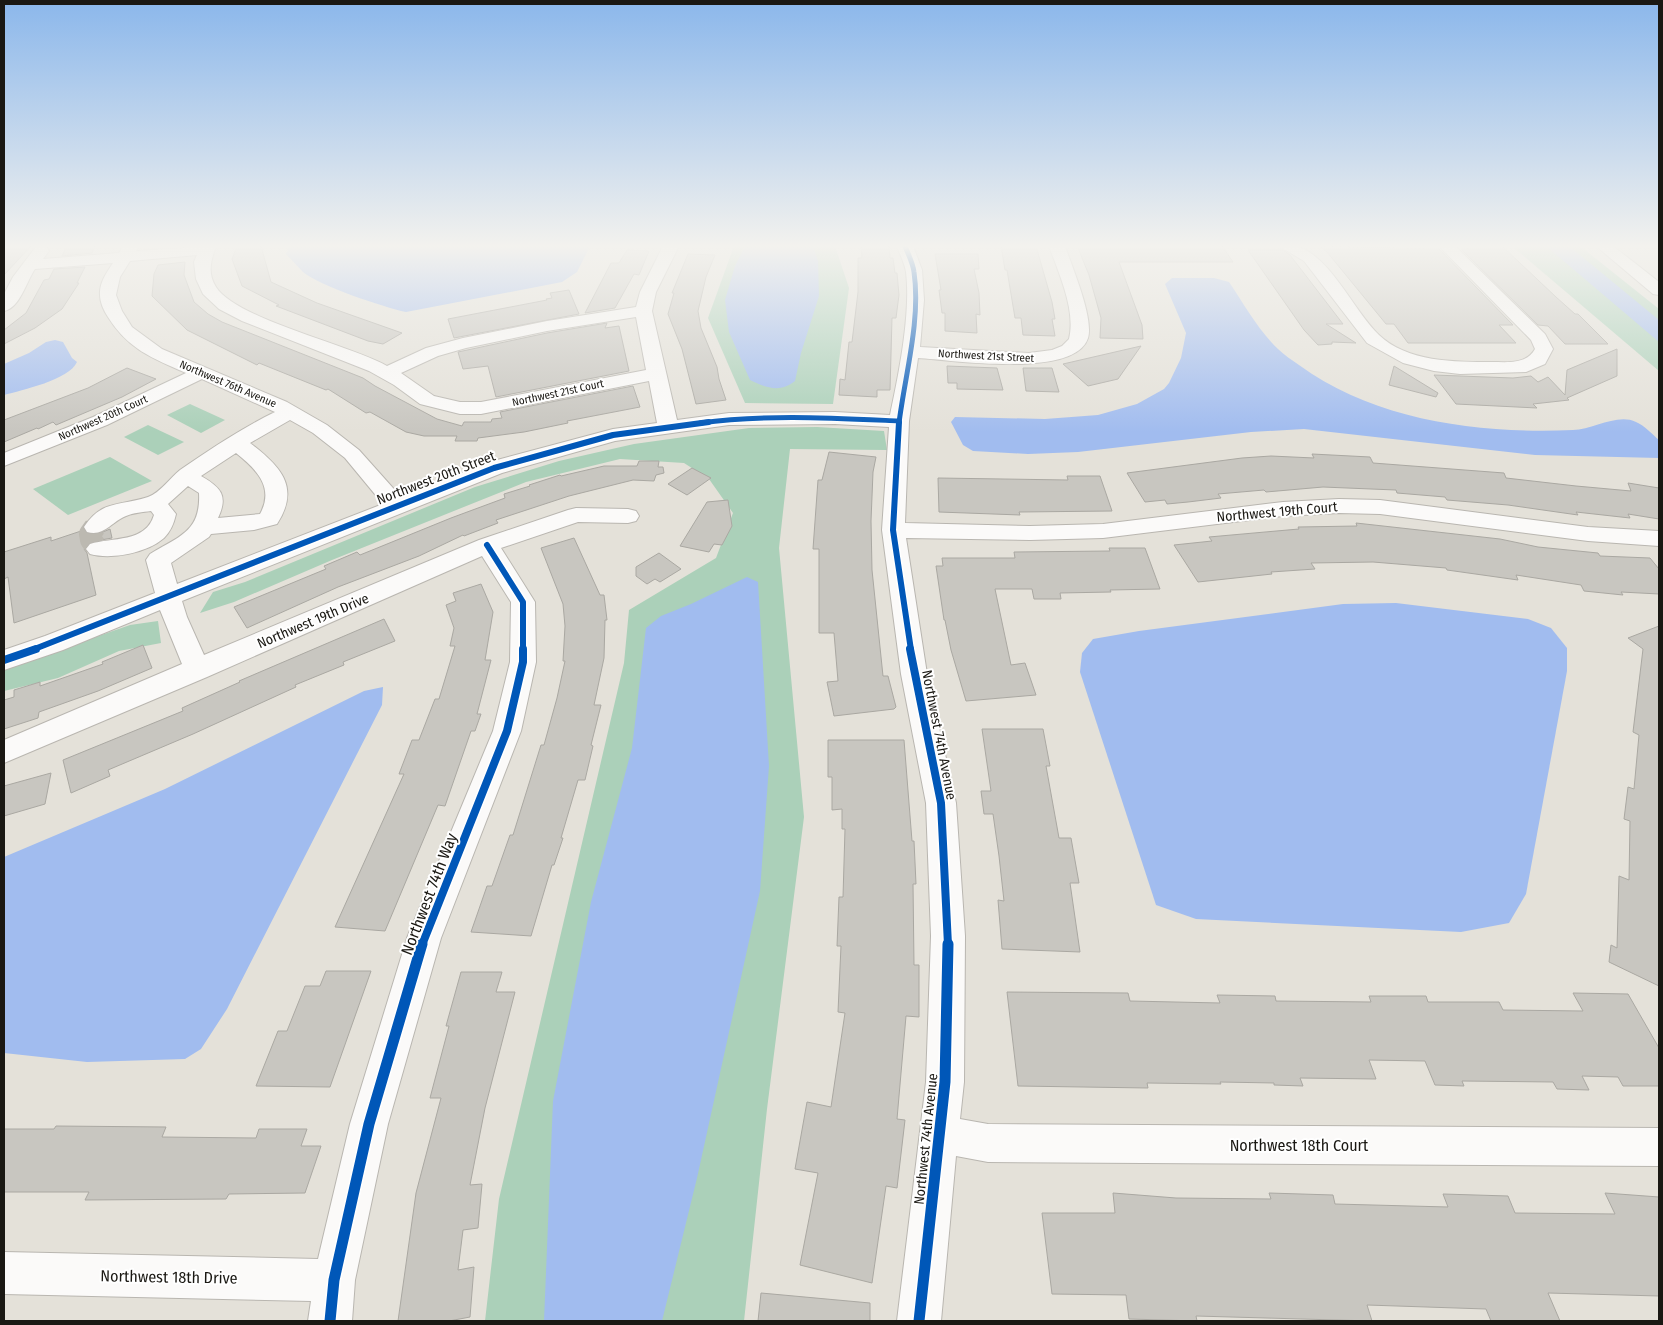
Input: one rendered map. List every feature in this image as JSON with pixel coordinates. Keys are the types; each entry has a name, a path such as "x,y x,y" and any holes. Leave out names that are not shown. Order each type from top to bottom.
{"street":[{"name":"Northwest 76th Avenue","path":"112,308 126,331 156,353 290,412 320,429 352,454 397,506"},
{"name":"Northwest 21st Court","path":"230,308 248,317 376,367 427,400 460,408 481,408 656,374"},
{"path":"644,308 668,426"},
{"name":"Northwest 74th Avenue","path":"915,308 899,421 893,530 914,674 941,803 948,936 945,1082 920,1321"},
{"name":"Northwest 21st Street","path":"910,352 1029,359 1061,353 1072,347 1080,338 1075,308"},
{"path":"1349,308 1373,339 1410,359 1434,365 1484,368 1526,366 1538,360 1544,349 1539,338 1509,308"},
{"path":"387,374 432,352 463,344 547,326 643,311"},
{"name":"Northwest 20th Court","path":"4,460 100,420 202,372"},
{"path":"156,503 165,514 165,521 152,535 140,542 114,548 96,538 105,518 121,510 156,503 186,476 262,426 290,412"},
{"name":"Northwest 20th Street","path":"4,660 54,643 494,468 613,435 729,419 835,418 899,421"},
{"path":"203,528 254,523 269,519 277,504 277,484 262,463 236,443"},
{"path":"158,560 201,532 211,510 210,490 186,476"},
{"name":"Northwest 19th Court","path":"893,530 1030,533 1103,530 1284,509 1339,506 1380,507 1588,534 1659,538"},
{"name":"Northwest 19th Drive","path":"4,752 487,545 576,515 628,516"},
{"path":"140,542 158,560 174,617 198,670"},
{"name":"Northwest 74th Way","path":"330,1321 334,1280 369,1124 424,938 507,731 523,662 523,602 487,545"},
{"name":"Northwest 18th Court","path":"939,1134 988,1143 1659,1147"},
{"name":"Northwest 18th Drive","path":"4,1273 334,1280"}],"green space":[{"path":"712,308 846,308 833,404 745,403 708,318"},
{"path":"1585,308 1659,309 1659,371"},
{"path":"190,404 225,420 201,433 167,415"},
{"path":"148,425 184,442 158,455 124,437"},
{"path":"817,427 884,431 887,450 790,449 779,548 804,817 767,1109 744,1321 485,1321 499,1199 624,663 629,610 716,558 733,513 709,479 684,463 620,459 526,482 332,560 234,602 200,613 213,592 245,582 475,487 559,461 634,444 749,428"},
{"path":"110,457 152,481 68,515 33,489"},
{"path":"158,621 161,643 119,651 58,678 4,691 4,669 130,625"}],"water":[{"path":"390,308 428,308 406,312"},
{"path":"726,308 815,308 801,353 795,381 784,387 767,387 750,380 729,332"},
{"path":"1175,308 1246,308 1271,342 1280,351 1329,384 1361,399 1395,411 1430,420 1465,426 1501,429 1573,430 1621,419 1629,420 1642,425 1659,440 1659,458 1535,455 1304,429 1251,432 1078,452 1028,454 973,451 963,445 951,422 955,417 1045,419 1098,415 1137,404 1164,389 1169,383 1181,358 1186,333"},
{"path":"1619,308 1636,308 1659,327 1659,342"},
{"path":"55,340 63,342 72,358 77,362 72,368 55,379 4,395 4,364 29,353 46,342"},
{"path":"747,577 758,582 769,766 760,891 697,1178 662,1321 544,1321 553,1101 591,902 632,748 646,628 661,616"},
{"path":"1396,603 1528,619 1551,628 1567,648 1567,671 1526,894 1509,923 1461,932 1196,919 1156,905 1080,672 1082,653 1093,639 1139,631 1343,604"},
{"path":"383,687 382,705 227,1009 201,1049 185,1059 87,1062 4,1053 4,857 165,789 364,691"}],"building":[{"path":"29,308 63,308 35,328 4,344 4,330 26,313"},
{"path":"164,308 201,308 222,322 363,378 437,419 462,426 464,422 491,422 492,419 502,418 500,412 633,386 640,407 567,421 568,423 524,432 478,438 477,441 455,441 457,436 424,436 406,432 370,412 366,413 328,389 326,390 259,363 257,365 187,330"},
{"path":"281,308 331,308 402,333 383,344 368,341"},
{"path":"506,308 576,308 579,314 454,338 448,319"},
{"path":"588,308 615,308 615,308 585,313"},
{"path":"670,308 699,308 701,328 717,367 726,400 696,404 682,349 668,314"},
{"path":"856,308 897,308 896,318 892,318 890,390 877,390 877,397 839,395 840,379 845,380 849,342 852,342"},
{"path":"941,308 980,308 980,315 976,314 977,333 945,331 945,313 942,313"},
{"path":"1013,308 1053,308 1055,319 1052,319 1055,336 1023,335 1021,318 1015,318"},
{"path":"1098,308 1136,308 1142,325 1143,339 1100,338 1101,318"},
{"path":"1288,308 1331,308 1343,324 1326,324 1356,343 1332,342 1332,344 1318,345 1304,330"},
{"path":"1373,308 1496,308 1513,325 1499,325 1516,343 1408,343 1394,324 1386,324"},
{"path":"1521,308 1568,308 1575,314 1578,314 1608,344 1565,344 1548,326 1538,325"},
{"path":"607,323 605,328 619,326 629,371 496,397 488,366 463,369 458,352 547,333"},
{"path":"1141,346 1118,379 1088,386 1063,364"},
{"path":"1617,349 1617,376 1567,398 1569,400 1533,404 1537,408 1456,404 1434,375 1513,378 1531,376 1538,382 1548,377 1565,395 1567,370"},
{"path":"947,366 997,368 1003,390 957,389 957,383 948,383"},
{"path":"1394,366 1438,393 1436,397 1389,385"},
{"path":"127,368 156,379 122,397 56,425 53,422 4,442 4,420 88,388"},
{"path":"1023,368 1052,368 1059,392 1026,391"},
{"path":"829,452 876,457 873,472 871,521 872,570 883,676 888,676 896,707 894,709 834,716 827,682 838,681 834,633 819,633 819,549 813,549 818,480 822,480"},
{"path":"1312,454 1370,457 1373,463 1504,473 1506,478 1576,486 1631,491 1628,483 1659,488 1659,519 1628,514 1630,518 1576,512 1578,515 1508,505 1447,500 1445,497 1397,493 1396,490 1323,487 1218,494 1221,498 1167,504 1165,500 1145,502 1127,473 1242,458 1271,456 1314,458"},
{"path":"639,461 659,461 658,467 663,467 664,473 656,475 654,481 633,480 569,496 496,520 498,523 463,535 419,556 338,587 247,628 234,607 326,569 324,566 357,552 360,555 505,498 504,494 560,475 604,466 637,466"},
{"path":"692,468 711,478 687,495 668,484"},
{"path":"1067,476 1100,476 1112,511 1019,512 1020,515 939,512 938,478 1068,480"},
{"path":"728,500 732,526 722,545 714,544 709,552 680,546 707,502"},
{"path":"1356,523 1500,539 1538,547 1598,553 1600,556 1650,558 1659,569 1659,594 1621,592 1623,595 1584,591 1581,585 1516,575 1518,580 1447,570 1446,568 1373,562 1311,563 1315,569 1271,572 1272,574 1198,582 1174,545 1212,541 1209,537 1299,529 1298,527 1357,526"},
{"path":"110,529 112,538 90,542 84,549 87,553 96,595 14,623 8,577 4,579 4,552 51,537 51,541 84,530 87,534 98,534"},
{"path":"574,538 600,595 604,595 607,620 605,620 604,658 594,705 601,705 585,780 578,780 561,838 563,838 554,865 552,865 531,936 471,932 487,886 492,886 510,835 513,835 541,745 544,745 565,661 563,661 565,626 563,604 541,548"},
{"path":"1109,548 1145,548 1160,589 1060,593 1061,599 1034,599 1032,589 995,589 1011,665 1025,663 1036,695 966,701 944,620 936,566 943,566 942,558 1015,558 1014,552 1110,551"},
{"path":"659,553 681,569 660,582 655,579 647,584 636,576 636,567"},
{"path":"481,584 493,612 485,660 491,660 477,714 481,714 475,731 471,731 445,806 438,805 385,931 335,927 404,774 399,774 412,740 419,740 435,699 439,699 455,646 450,646 454,628 446,605 456,601 453,593"},
{"path":"384,619 395,641 343,662 344,665 295,685 296,687 193,734 108,770 110,776 71,793 63,760 183,711 182,708 239,681"},
{"path":"1659,626 1659,986 1609,962 1611,945 1617,948 1619,876 1629,880 1630,821 1624,819 1628,787 1634,789 1639,735 1633,732 1643,649 1628,638"},
{"path":"143,645 152,668 98,691 39,712 38,718 4,729 4,700 14,697 14,690 40,682 40,686 103,664 102,662"},
{"path":"982,729 1043,729 1050,766 1046,766 1059,838 1071,838 1079,883 1070,883 1080,952 1002,949 998,900 1004,901 999,856 993,814 984,814 981,791 991,791"},
{"path":"828,740 904,740 912,841 914,841 916,884 913,884 914,965 919,965 919,1017 906,1016 897,1119 905,1120 897,1188 886,1186 872,1283 800,1265 818,1173 795,1169 807,1102 831,1107 845,1013 838,1012 841,946 837,946 839,897 843,897 845,829 842,829 842,809 832,810 832,777 828,777"},
{"path":"51,773 45,804 4,816 4,786"},
{"path":"326,971 371,971 330,1087 256,1086 278,1031 287,1031 305,986 320,986"},
{"path":"461,972 502,972 496,992 515,992 485,1108 470,1185 482,1184 478,1228 463,1230 458,1270 474,1267 470,1317 449,1321 398,1321 416,1193 441,1098 430,1098 449,1026 446,1026"},
{"path":"1007,992 1128,993 1130,1001 1220,1003 1217,995 1275,996 1276,1001 1371,1002 1369,996 1426,996 1428,1002 1499,1002 1503,1010 1583,1011 1573,993 1628,994 1659,1048 1659,1086 1623,1086 1618,1077 1582,1076 1589,1090 1557,1089 1553,1082 1462,1081 1464,1086 1435,1085 1425,1061 1369,1060 1376,1079 1300,1078 1303,1086 1274,1085 1274,1083 1220,1082 1221,1084 1147,1083 1148,1088 1018,1086"},
{"path":"56,1126 166,1127 162,1137 256,1138 259,1129 307,1129 301,1146 321,1146 305,1193 229,1194 226,1199 85,1200 89,1192 4,1192 4,1129 54,1129"},
{"path":"1113,1193 1176,1198 1271,1199 1269,1193 1333,1195 1335,1204 1448,1207 1443,1194 1508,1196 1515,1213 1615,1214 1605,1193 1659,1197 1659,1296 1548,1293 1560,1321 1491,1321 1486,1309 1367,1305 1372,1321 1196,1316 1197,1321 1129,1319 1126,1295 1052,1294 1042,1213 1115,1213"},
{"path":"761,1293 870,1303 870,1321 758,1321"}],"waterway":[{"path":"1636,308 1659,327"}],"tunnel":[{"path":"95,527 90,534 91,540 98,549"}],"cycle path":[{"path":"915,308 906,385 899,421 893,530 914,674 941,803 948,936 945,1082 919,1321"},
{"path":"4,660 54,643 494,468 613,435 729,419 835,418 899,421"},
{"path":"330,1321 334,1280 369,1124 424,938 507,731 523,662 523,602 487,545"}]}
